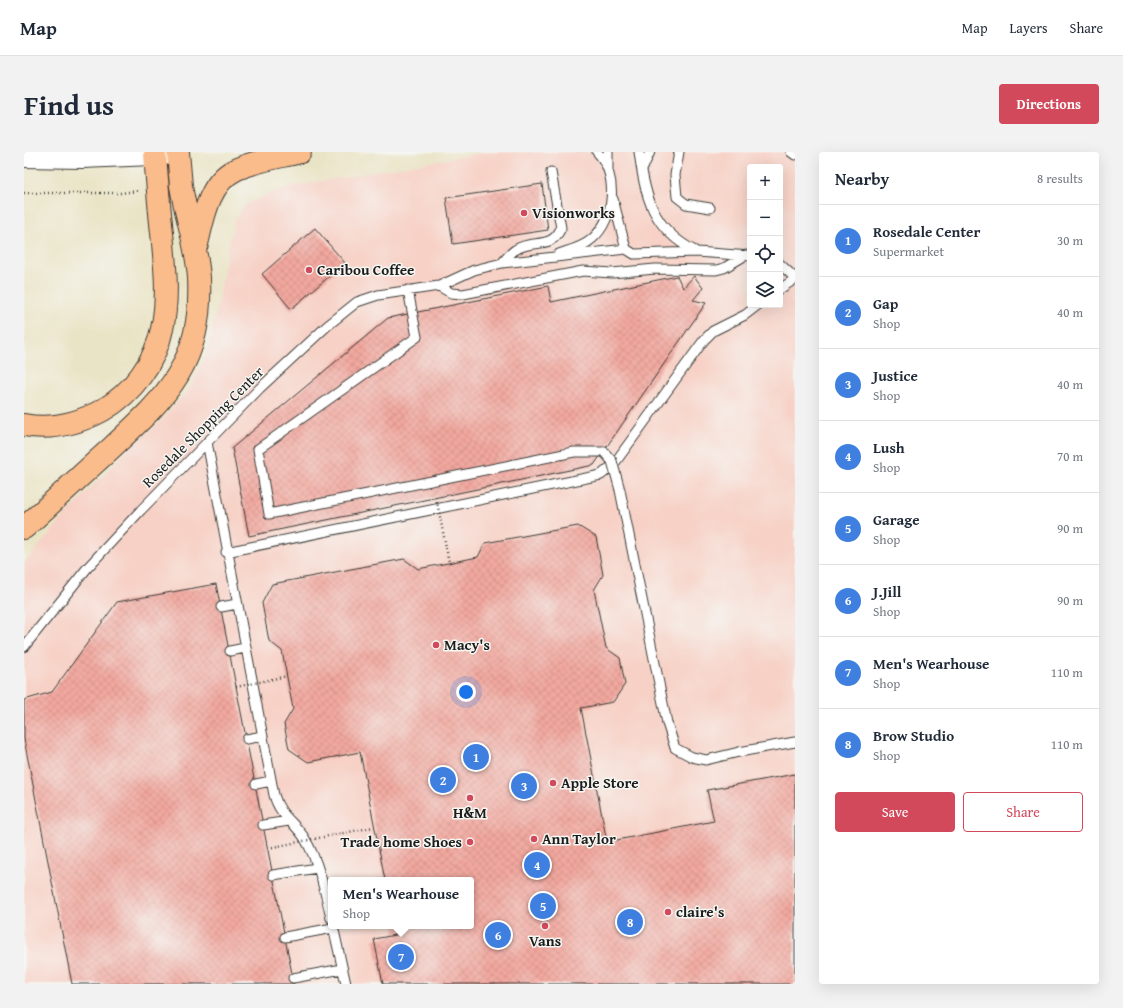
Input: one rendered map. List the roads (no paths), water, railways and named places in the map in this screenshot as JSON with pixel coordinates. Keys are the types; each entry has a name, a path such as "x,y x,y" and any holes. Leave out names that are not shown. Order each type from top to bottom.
{"highway":[{"path":"24,528 151,411 171,387 188,354 199,316 199,276 196,248 181,186 179,152"},
{"path":"196,248 204,213 217,185 234,170 300,152"},
{"path":"24,425 37,427 67,424 90,417 112,405 130,389 148,365 155,352 162,330 165,305 165,267 155,153"}],"street":[{"path":"24,156 179,152"}],"lane":[{"path":"597,152 608,169"},
{"path":"608,152 608,169 612,196 626,249"},
{"path":"639,152 647,198 658,220 677,239 697,252"},
{"path":"642,172 650,152"},
{"path":"679,152 675,175 677,196 686,204 710,208"},
{"path":"791,152 795,155"},
{"path":"502,263 516,249 550,242 558,236 561,228 551,172"},
{"path":"553,257 584,244 596,234 606,219 612,196"},
{"name":"Rosedale Shopping Center","path":"24,646 88,567 207,442 283,367 350,307 370,297 439,286 467,273 502,263 584,255 626,249 631,253 639,254 697,252 747,255"},
{"name":"Rosedale Shopping Center","path":"439,286 451,293 463,294 583,271 612,273 655,269 716,270 724,268 747,256"},
{"path":"783,267 795,279 783,287"},
{"path":"408,290 417,337 258,449 268,514 574,452 604,452 612,461 620,490 667,723 675,748 692,757 706,760 739,752 795,742"},
{"path":"226,552 601,474 614,464 708,335 745,315 754,308"},
{"path":"207,442 226,552 271,781 278,807 288,821 305,838 317,868 328,907"},
{"path":"221,607 237,604"},
{"path":"230,651 245,648"},
{"path":"247,739 262,736"},
{"path":"256,784 271,781"},
{"path":"264,826 288,821"},
{"path":"273,875 317,868"},
{"path":"285,937 328,928"},
{"path":"333,929 346,984"},
{"path":"293,978 342,969"}],"place":[{"name":"Visionworks","path":"524,213"},
{"name":"Caribou Coffee","path":"309,270"},
{"name":"Macy's","path":"436,645"},
{"name":"Rosedale Center","path":"476,757"},
{"name":"Gap","path":"443,780"},
{"name":"Apple Store","path":"553,783"},
{"name":"Justice","path":"524,786"},
{"name":"H&M","path":"470,798"},
{"name":"Ann Taylor","path":"534,839"},
{"name":"Trade home Shoes","path":"470,842"},
{"name":"Lush","path":"537,865"},
{"name":"Garage","path":"543,906"},
{"name":"claire's","path":"668,912"},
{"name":"Brow Studio","path":"630,922"},
{"name":"Vans","path":"545,926"},
{"name":"J.Jill","path":"498,935"},
{"name":"Men's Wearhouse","path":"401,957"}]}
